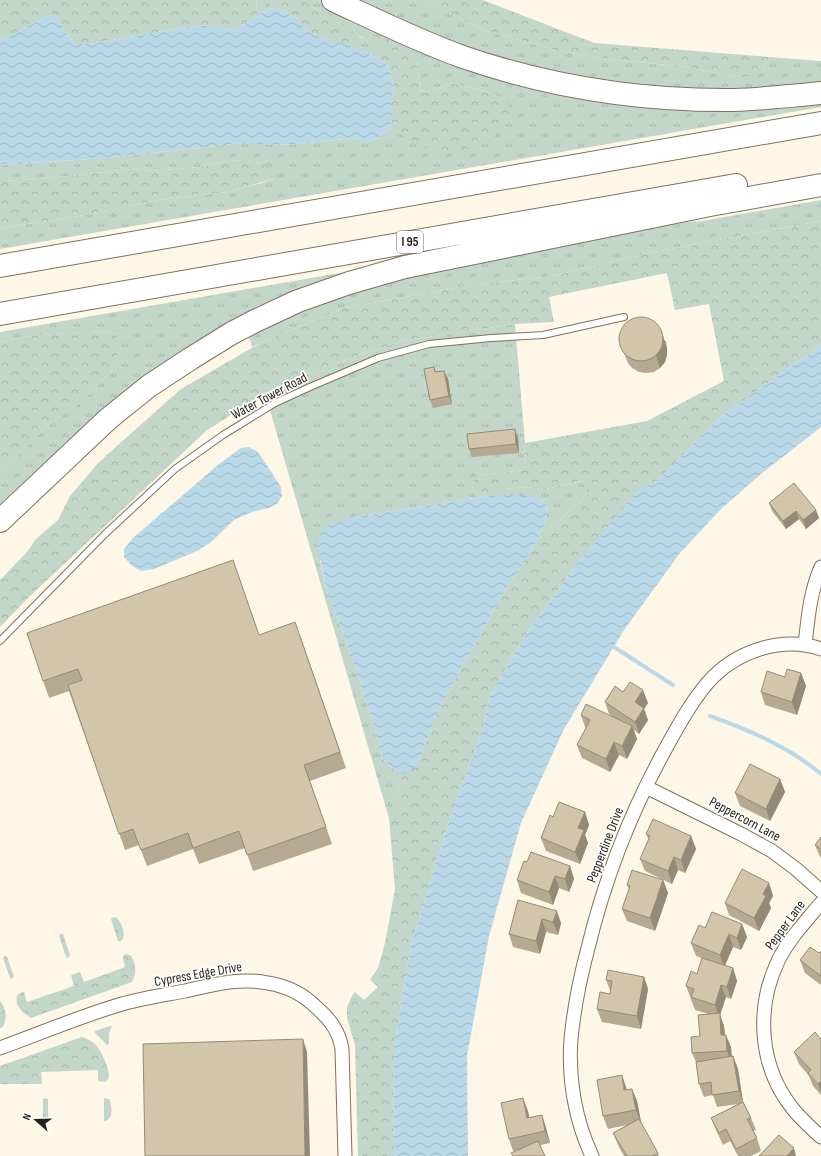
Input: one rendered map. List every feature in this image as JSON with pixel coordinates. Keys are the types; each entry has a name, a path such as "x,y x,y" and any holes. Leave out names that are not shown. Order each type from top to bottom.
{"highway":[{"path":"333,0 387,26 463,57 542,79 581,87 663,98 734,100 776,98 821,93"},
{"path":"0,266 821,123"},
{"name":"I 95","path":"0,314 821,170"},
{"path":"0,521 108,419 149,386 232,333 298,301 349,283 405,267 710,205 821,185"}],"street":[{"path":"805,645 810,600 814,584 821,567"},
{"name":"Pepperdine Drive","path":"592,1156 580,1124 572,1086 571,1039 581,974 599,907 618,850 634,812 672,737 696,699 714,676 734,661 758,650 780,644 805,645 821,649"},
{"name":"Peppercorn Lane","path":"646,787 691,808 762,845 783,858 821,890"},
{"name":"Pepper Lane","path":"821,903 779,958 766,995 763,1020 766,1055 774,1078 792,1108 800,1118 821,1137"},
{"name":"Cypress Edge Drive","path":"0,1048 80,1018 124,1004 228,982 248,981 277,984 293,990 314,1005 327,1017 336,1029 342,1049 346,1156"}],"lane":[{"name":"Water Tower Road","path":"0,641 106,534 175,469 223,435 275,403 378,358 429,344 543,335 624,317"}],"green space":[{"path":"0,0 257,0 256,7 258,16 233,30 210,25 186,27 89,44 75,44 54,13 0,41"},
{"path":"257,0 272,0 269,8 258,16 256,7"},
{"path":"272,0 310,0 310,10 321,9 363,39 354,48 316,35 307,30 296,17 283,10 269,8"},
{"path":"310,0 323,0 514,78 821,99 821,107 0,249 0,228 74,217 158,200 228,192 273,179 264,163 233,160 200,167 153,171 131,169 41,179 0,181 0,165 105,158 252,143 266,145 302,144 352,138 368,142 379,137 390,128 440,152 455,151 505,99 484,91 452,83 426,93 420,90 417,62 378,50 375,56 354,48 363,38 310,10"},
{"path":"353,0 421,0 486,31 559,51 600,58 685,67 737,77 763,69 769,57 821,61 821,85 708,91 589,80 473,52"},
{"path":"421,0 483,0 594,43 769,57 763,69 753,76 737,77 685,67 600,58 559,51 486,31"},
{"path":"387,39 417,62 420,90 426,93 452,83 484,91 505,99 514,114 488,141 475,147 453,152 435,151 390,128 392,116 392,97 395,89 388,65 375,56"},
{"path":"233,160 264,163 270,167 273,179 228,192 158,200 74,217 0,228 0,181 41,179 131,169 153,171 200,167"},
{"path":"821,200 821,221 654,252 552,276 471,285 345,308 252,347 249,336 263,325 348,291 483,259 687,222 702,221"},
{"path":"821,221 821,345 719,418 657,481 639,490 572,570 527,633 490,695 483,727 448,824 411,944 394,1047 393,1156 358,1156 355,1045 347,1018 347,1007 355,992 364,1000 378,987 370,980 378,968 385,943 395,889 389,818 398,814 397,801 399,787 395,781 386,775 380,767 380,763 382,758 394,770 413,768 420,759 435,718 466,659 501,598 538,539 582,500 587,490 587,485 581,481 541,490 528,487 503,489 500,496 479,497 474,494 472,486 474,479 483,475 524,470 525,443 647,421 724,381 709,304 675,310 667,273 549,297 554,322 515,324 401,341 300,376 265,393 206,431 27,599 0,627 0,580 27,552 36,539 58,520 70,496 99,462 181,389 262,342 345,308 471,285 552,276 654,252"},
{"path":"357,270 257,315 0,512 0,474 50,423 79,404 112,371 117,359 117,334 103,331 36,335 0,342 0,332"},
{"path":"515,324 525,443 524,470 483,475 472,486 474,494 479,497 354,517 320,561 327,592 345,638 374,726 382,758 380,763 386,775 395,781 399,787 397,801 398,815 389,818 265,393 300,376 401,341"},
{"path":"103,331 117,334 117,359 112,371 79,404 50,423 0,474 0,342 36,335"},
{"path":"582,481 587,485 587,490 582,500 538,539 546,521 548,507 541,499 500,496 503,489 528,487 541,490"},
{"path":"113,917 117,918 121,923 124,936 121,941 118,941 111,919"},
{"path":"60,934 63,934 70,955 68,958 66,957 59,936"},
{"path":"127,954 131,956 135,965 135,975 132,982 31,1018 21,1010 18,1005 16,999 18,994 24,992 27,1002 74,986 71,975 80,972 84,982 125,967 123,957"},
{"path":"5,956 7,957 14,977 11,979 3,958"},
{"path":"0,1001 4,1007 6,1017 3,1027 0,1028"},
{"path":"112,1026 109,1033 109,1044 107,1045 95,1033 95,1031"},
{"path":"82,1037 94,1044 103,1055 109,1074 109,1078 105,1082 98,1081 98,1070 41,1072 42,1084 0,1084 0,1066"},
{"path":"44,1098 48,1099 47,1122 44,1122 43,1120"},
{"path":"104,1098 109,1099 111,1105 111,1115 104,1121"}],"water":[{"path":"269,8 283,10 296,17 307,30 316,35 375,56 388,65 395,89 392,97 392,116 390,128 379,137 368,142 352,138 302,144 236,144 105,158 0,165 0,41 54,13 75,44 89,44 186,27 210,25 233,30"},
{"path":"821,345 821,427 761,474 722,508 680,553 624,630 564,729 521,823 489,936 467,1056 468,1156 393,1156 394,1047 411,944 448,824 483,727 490,695 527,633 572,570 639,489 657,481 719,418"},
{"path":"249,447 258,452 281,487 282,496 277,504 269,508 252,512 234,520 210,543 197,551 154,569 141,571 132,566 124,557 124,549 133,538 219,464 241,448"},
{"path":"517,494 541,499 548,507 546,521 538,539 501,598 466,659 435,718 420,759 413,768 403,774 394,770 382,758 374,726 345,638 327,592 317,544 320,534 328,525 354,517 479,497"}],"building":[{"path":"641,317 653,321 659,327 663,339 659,351 653,357 641,361 629,357 623,351 619,339 623,327 629,321"},
{"path":"434,367 435,372 444,371 449,396 430,400 424,369"},
{"path":"515,429 516,444 469,449 467,434"},
{"path":"794,483 816,510 803,520 796,511 783,521 769,503"},
{"path":"233,560 259,635 295,622 340,752 304,765 326,827 247,855 239,831 193,848 188,833 141,850 133,829 119,834 68,685 82,680 78,669 43,681 27,633"},
{"path":"787,669 801,673 792,702 761,692 767,671 785,677"},
{"path":"630,682 643,690 635,702 644,708 635,722 605,702 615,686 623,692"},
{"path":"586,704 632,726 622,746 614,742 606,759 577,745 590,720 581,715"},
{"path":"750,764 780,779 766,809 735,793"},
{"path":"559,802 585,812 578,828 584,830 575,852 541,838 550,815 553,817"},
{"path":"653,819 691,836 681,860 674,857 668,871 640,859 650,836 646,834"},
{"path":"821,837 821,849 815,845"},
{"path":"531,852 570,866 565,879 555,876 549,892 517,880 524,861 527,862"},
{"path":"742,869 769,883 763,894 766,896 754,918 725,903"},
{"path":"632,870 663,880 650,918 622,909 630,886 627,885"},
{"path":"518,900 557,911 553,922 542,919 536,941 509,934"},
{"path":"712,912 742,924 737,938 729,934 720,955 691,943 699,925 705,928"},
{"path":"810,947 819,953 821,951 821,976 800,960"},
{"path":"702,958 733,968 727,987 721,985 715,1005 691,997 694,989 686,986 691,971 697,974"},
{"path":"608,970 644,977 637,1016 597,1009 600,992 610,994 612,981 606,980"},
{"path":"720,1013 721,1035 726,1035 727,1051 692,1053 691,1037 700,1036 698,1015"},
{"path":"815,1032 821,1039 821,1081 818,1084 808,1073 811,1070 794,1052"},
{"path":"303,1039 305,1156 145,1156 143,1044"},
{"path":"733,1056 739,1091 712,1095 711,1082 699,1084 696,1062"},
{"path":"622,1075 624,1090 632,1089 636,1110 603,1116 597,1080"},
{"path":"523,1098 527,1118 542,1115 545,1131 509,1139 501,1103"},
{"path":"743,1102 751,1118 747,1119 757,1138 736,1149 726,1129 719,1133 711,1118"},
{"path":"639,1119 658,1153 652,1156 627,1156 613,1133"},
{"path":"779,1135 794,1148 787,1156 759,1156"},
{"path":"538,1141 545,1156 513,1156 511,1153"}],"waterway":[{"path":"614,647 673,685"},
{"path":"710,716 739,727 782,747 809,764 821,774"}]}
